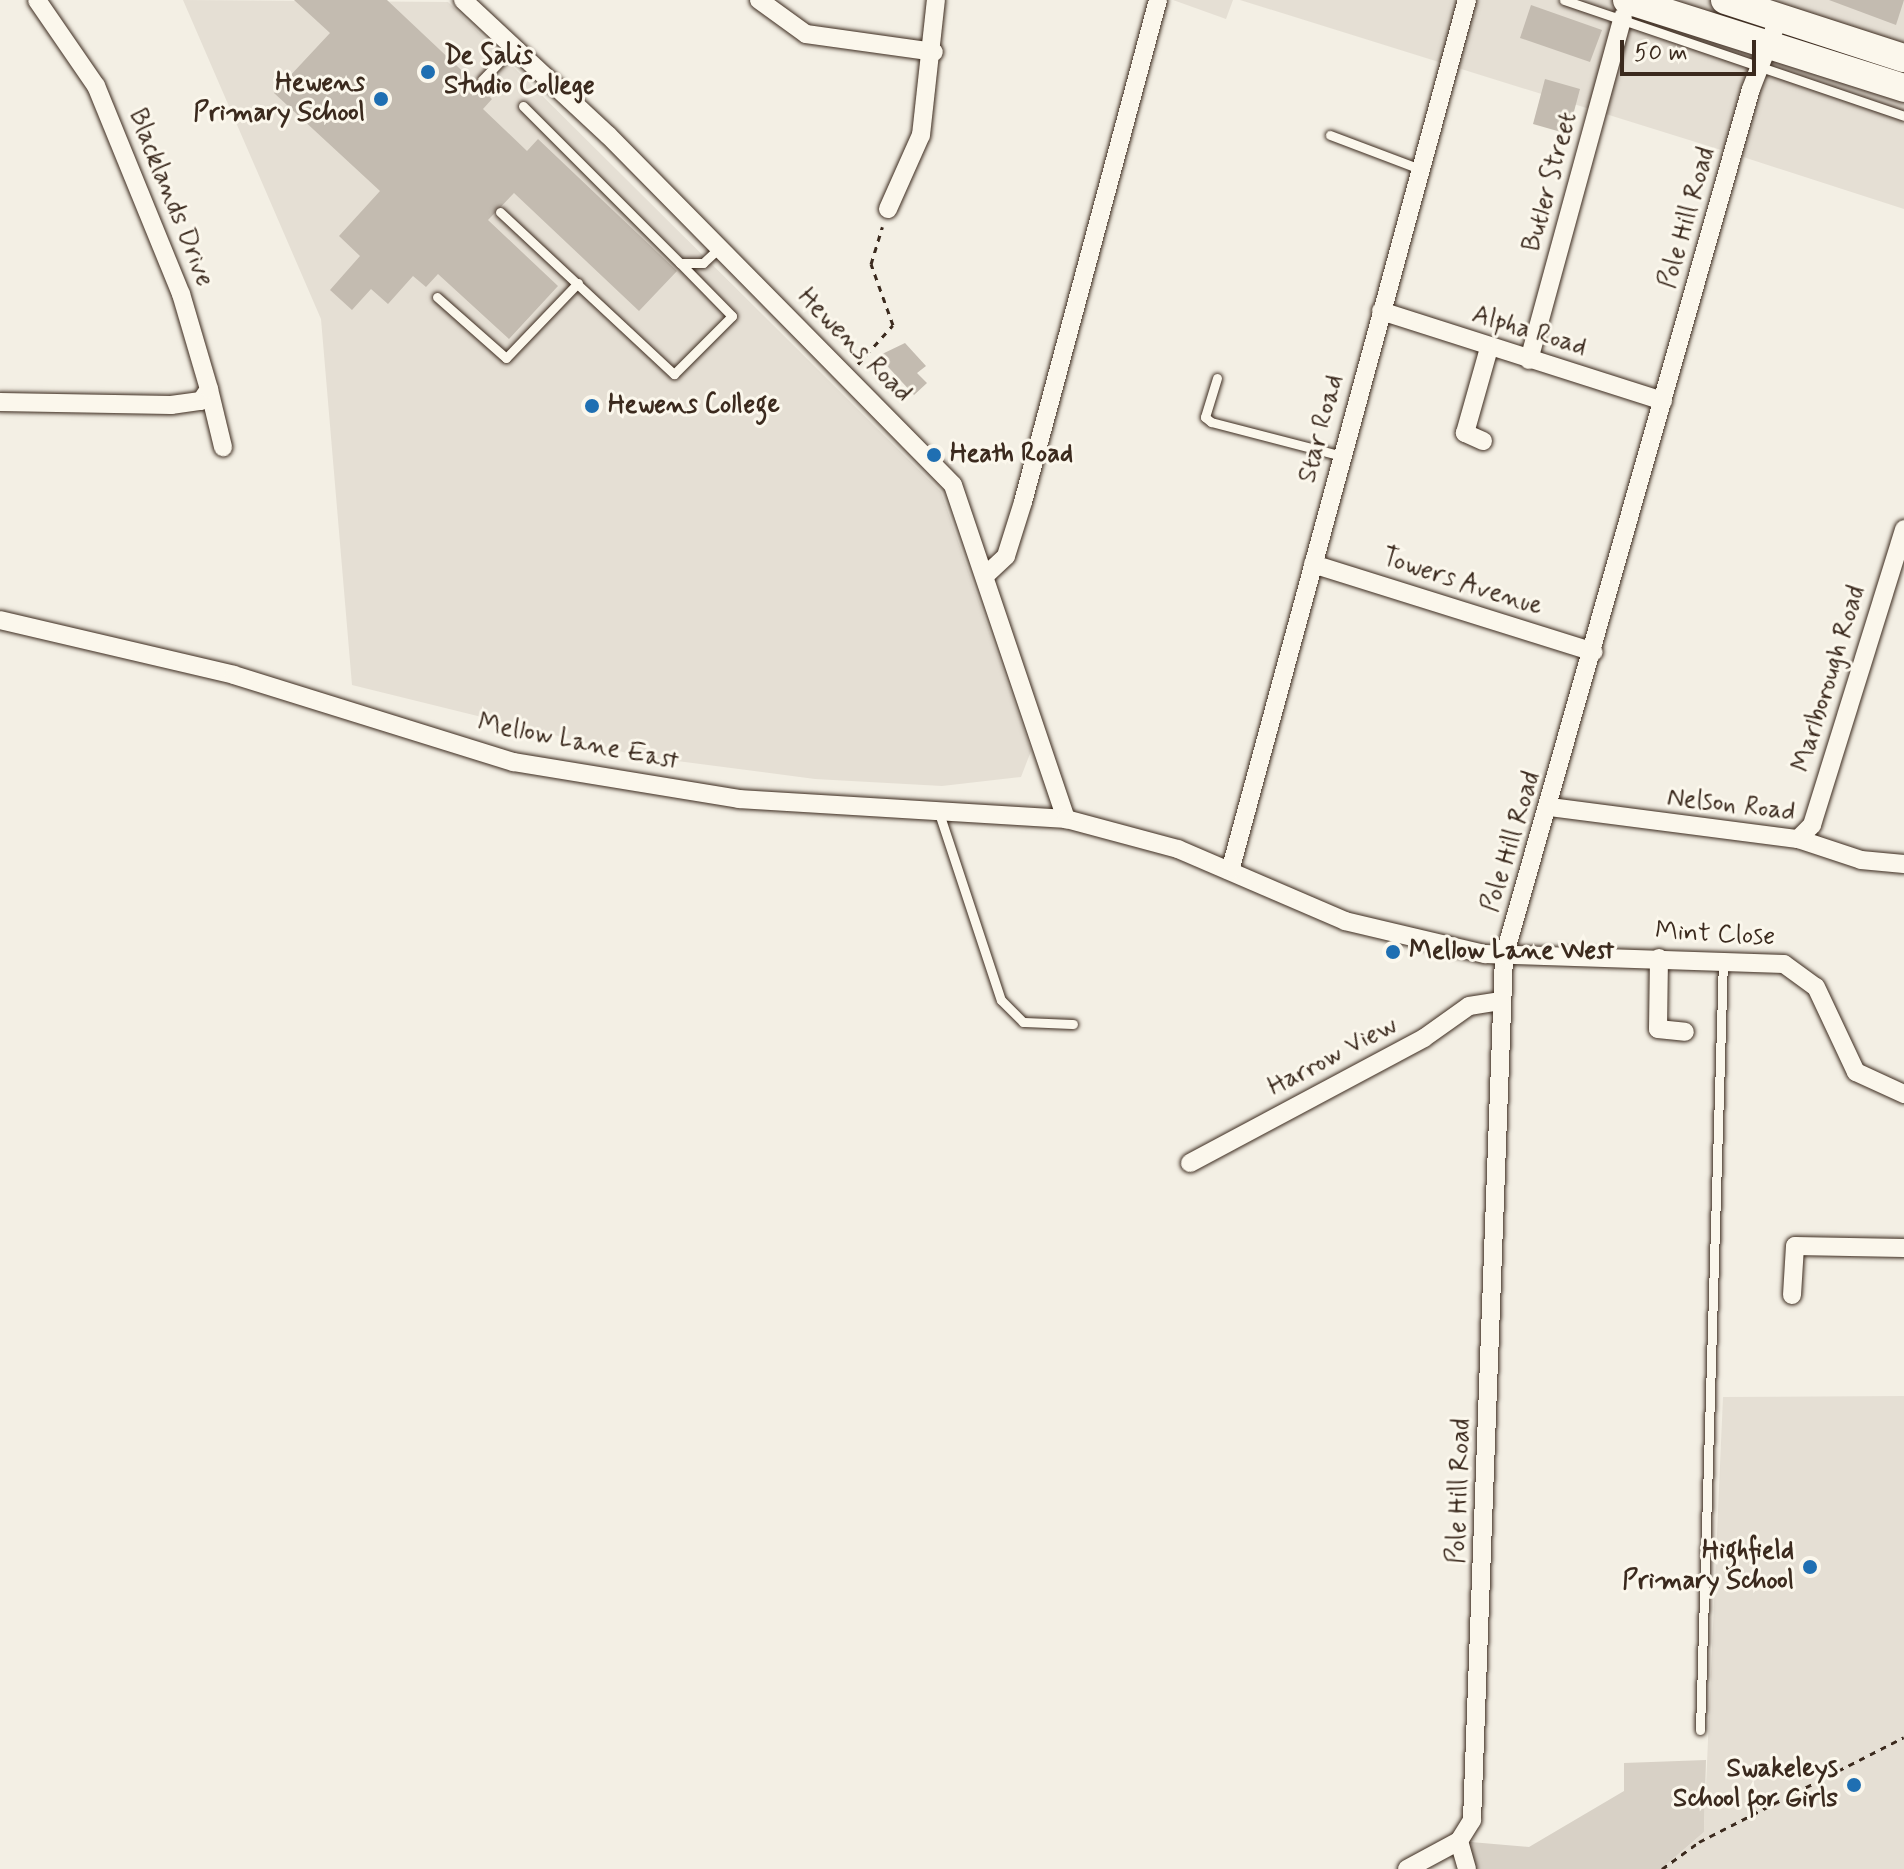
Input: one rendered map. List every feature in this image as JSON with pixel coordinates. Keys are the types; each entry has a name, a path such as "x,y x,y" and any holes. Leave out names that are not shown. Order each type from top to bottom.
{"main road":[{"path":"1725,0 1769,43 1904,58"},
{"path":"1625,8 1769,43 1904,88"}],"street":[{"name":"Blacklands Drive","path":"37,0 96,86 181,294 223,447"},
{"name":"Hewens Road","path":"463,0 516,45 953,485 987,574 1066,819"},
{"path":"759,0 806,34 934,52"},
{"path":"888,209 921,135 934,52 936,0"},
{"path":"987,574 1006,556 1016,526 1158,0"},
{"name":"Star Road","path":"1230,871 1466,4"},
{"name":"Butler Street","path":"1529,360 1625,8"},
{"name":"Pole Hill Road","path":"1459,1841 1474,1805 1500,1001 1504,957 1550,807 1663,401 1769,43"},
{"name":"Alpha Road","path":"1381,311 1489,348 1663,401"},
{"path":"1483,441 1465,433 1489,348"},
{"path":"0,402 171,405 201,401 209,389"},
{"name":"Marlborough Road","path":"1798,839 1812,825 1904,529"},
{"name":"Towers Avenue","path":"1313,564 1594,652"},
{"name":"Mellow Lane East","path":"0,620 234,675 514,762 739,799 1066,819"},
{"name":"Nelson Road","path":"1550,807 1798,839 1861,860 1904,864"},
{"path":"1066,819 1230,871 1345,921 1504,957"},
{"name":"Mint Close","path":"1504,957 1659,958 1784,964 1805,976 1856,1072 1904,1094"},
{"path":"1659,958 1658,1029 1685,1032"},
{"name":"Harrow View","path":"1190,1163 1424,1038 1469,1006 1500,1001"},
{"path":"1792,1295 1795,1246 1904,1248"},
{"path":"1407,1869 1459,1841 1467,1869"}],"lane":[{"path":"1564,0 1625,8"},
{"path":"1769,43 1904,116"},
{"path":"482,80 516,45"},
{"path":"500,212 674,374 732,316 523,106"},
{"path":"1330,135 1420,169"},
{"path":"680,263 703,263 720,247"},
{"path":"437,297 506,358 578,283"},
{"path":"1217,378 1205,417 1211,422 1342,456"},
{"path":"939,813 1001,1000 1023,1022 1073,1024"},
{"path":"1700,1730 1723,960"}],"path":[{"path":"847,376 893,325 871,264 888,209"},
{"path":"1662,1869 1699,1842 1904,1737"}],"shaded area":[{"name":"Hewens College","path":"183,0 448,2 941,492 1031,751 1021,777 942,786 815,779 639,756 352,685 321,319"},
{"path":"1173,0 1233,0 1226,19"},
{"path":"1240,0 1904,0 1904,209 1734,154"},
{"name":"Highfield Primary School","path":"1904,1396 1904,1869 1661,1869 1704,1832 1723,1397"},
{"path":"1706,1760 1704,1832 1661,1869 1467,1869 1459,1841 1529,1847 1624,1791 1624,1763"}],"building":[{"path":"294,0 387,0 492,99 483,109 527,151 538,139 677,271 639,311 514,193 488,220 558,286 509,339 438,274 426,287 413,276 388,304 371,289 352,310 330,290 360,256 339,236 380,191 274,93 330,33"},
{"path":"1829,0 1904,0 1896,25"},
{"path":"1531,5 1602,30 1590,62 1520,38"},
{"path":"1545,79 1580,89 1568,134 1533,124"},
{"path":"905,343 926,366 917,373 927,383 914,395 878,356"}],"place":[{"name":"De Salis Studio College","path":"428,72"},
{"name":"Hewens Primary School","path":"381,99"},
{"name":"Hewens College","path":"592,406"},
{"name":"Heath Road","path":"934,455"},
{"name":"Mellow Lane West","path":"1393,952"},
{"name":"Highfield Primary School","path":"1810,1567"},
{"name":"Swakeleys School for Girls","path":"1854,1785"}]}
